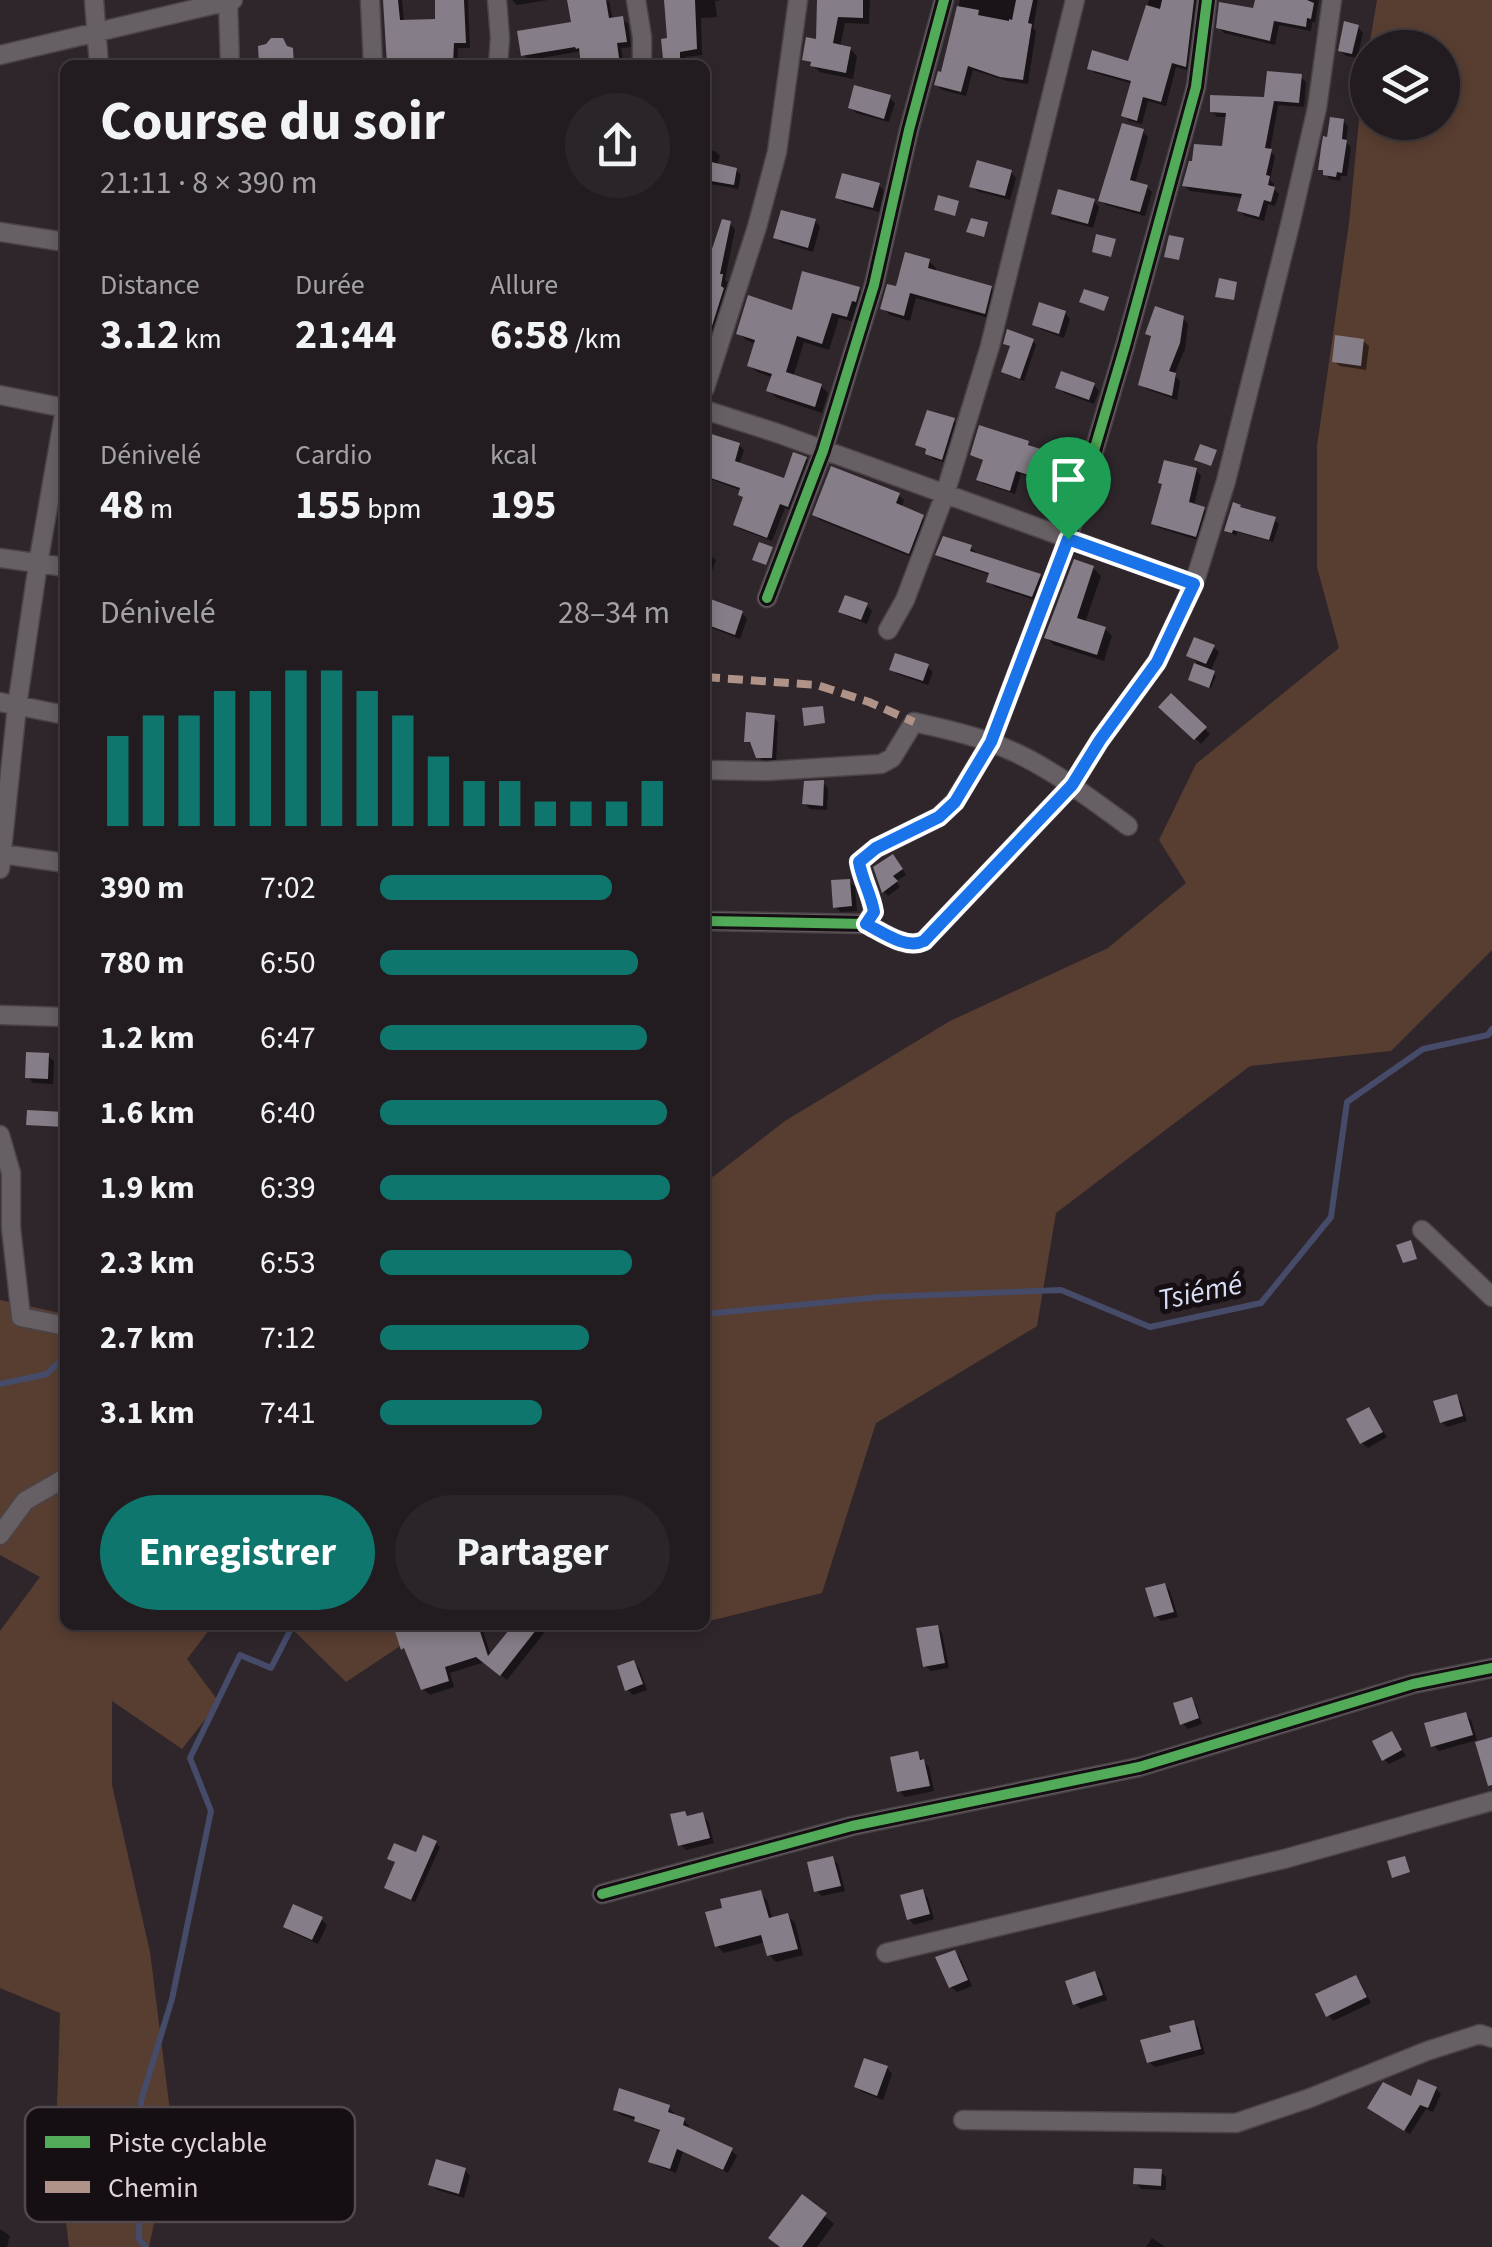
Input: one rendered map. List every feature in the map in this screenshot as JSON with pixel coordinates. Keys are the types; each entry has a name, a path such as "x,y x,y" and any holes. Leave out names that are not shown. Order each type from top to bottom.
{"street":[{"path":"94,0 99,60"},
{"path":"0,55 229,0 230,60"},
{"path":"370,0 374,60"},
{"path":"497,0 498,60"},
{"path":"636,0 642,60"},
{"path":"710,373 777,152 798,0"},
{"path":"766,598 824,450 874,284 944,0"},
{"path":"888,630 905,600 944,494 990,346 1075,0"},
{"path":"866,924 874,912 859,862 876,848 939,817 955,802 991,742 1068,539 1196,87 1208,0"},
{"path":"710,921 866,924 907,944 924,941 1072,785 1157,662 1194,584 1226,481 1316,108 1332,0"},
{"path":"0,232 60,241"},
{"path":"0,395 60,407"},
{"path":"710,412 1194,584"},
{"path":"60,437 9,704 1,862 60,863"},
{"path":"0,558 60,567"},
{"path":"9,704 60,714"},
{"path":"710,770 881,764 892,758 914,722 991,742 1072,785 1128,826"},
{"path":"0,1015 60,1017"},
{"path":"0,1136 11,1173 11,1228 21,1316 60,1325"},
{"path":"1422,1230 1492,1297"},
{"path":"0,1534 25,1501 60,1481"},
{"path":"602,1894 852,1826 1139,1767 1413,1684 1492,1668"},
{"path":"886,1953 1284,1859 1492,1801"},
{"path":"963,2120 1236,2123 1426,2051 1480,2034 1492,2038"}],"shaded area":[{"path":"1377,0 1492,0 1492,950 1391,1051 1250,1066 1056,1213 1037,1326 876,1423 822,1593 710,1621 710,1178 785,1121 950,1021 1108,948 1186,883 1159,840 1196,764 1339,648 1317,567 1317,446 1357,140 1460,140 1460,30 1372,30"},
{"path":"0,1300 60,1313 60,1630 209,1630 187,1659 219,1702 182,1749 112,1701 112,1785 150,1952 169,2107 57,2107 60,2013 0,1988 0,1631 40,1577 0,1555"},
{"path":"293,1630 424,1630 346,1682"},
{"path":"66,2222 154,2222 149,2247 69,2247"}],"building":[{"path":"383,0 398,0 400,20 435,19 435,0 464,0 466,43 454,43 453,60 387,60"},
{"path":"567,0 606,0 609,18 623,16 627,42 617,43 619,60 580,60 579,48 575,47 521,56 517,31 571,22"},
{"path":"664,0 695,0 697,49 680,52 680,58 663,59 661,39 667,38"},
{"path":"817,0 863,0 863,18 838,17 833,43 851,47 846,73 810,66 811,62 802,60 806,37 816,39"},
{"path":"1016,0 1033,0 1023,80 968,66 961,92 934,85 938,71 941,72 957,6 1009,21"},
{"path":"1162,0 1194,0 1186,67 1172,63 1161,102 1143,97 1137,121 1121,116 1131,81 1087,69 1092,50 1128,61 1146,5 1160,9"},
{"path":"1255,0 1307,0 1314,3 1311,19 1307,18 1306,27 1274,21 1270,41 1216,28 1219,2 1253,8"},
{"path":"1344,21 1359,25 1358,30 1350,30 1350,54 1338,51"},
{"path":"271,38 283,38 293,48 294,60 259,60 258,46"},
{"path":"1267,71 1302,74 1299,103 1274,101 1265,148 1272,149 1266,175 1270,176 1268,185 1275,187 1271,202 1264,200 1259,217 1237,211 1242,194 1182,186 1194,144 1222,146 1226,113 1210,112 1210,95 1264,97"},
{"path":"854,85 891,95 884,119 848,108"},
{"path":"1330,117 1344,119 1342,139 1347,140 1342,173 1337,172 1336,177 1318,170"},
{"path":"1122,123 1144,129 1130,180 1148,185 1140,212 1098,201"},
{"path":"977,160 1012,170 1005,196 969,187"},
{"path":"710,162 737,168 734,185 710,181"},
{"path":"842,173 880,183 873,208 835,198"},
{"path":"1058,189 1095,199 1088,224 1051,214"},
{"path":"938,195 959,201 955,216 934,210"},
{"path":"781,210 816,219 808,248 773,238"},
{"path":"971,218 988,222 984,237 966,232"},
{"path":"722,219 731,221 720,274 724,288 712,326 710,248"},
{"path":"1096,234 1116,239 1111,257 1092,252"},
{"path":"1169,235 1184,238 1179,260 1164,257"},
{"path":"905,252 930,259 928,268 992,286 985,314 910,293 904,316 880,309 887,284 896,286"},
{"path":"802,271 860,287 847,317 832,313 822,344 797,336 786,372 822,384 815,407 766,391 772,374 747,366 755,340 736,334 748,295 792,310"},
{"path":"1219,278 1237,282 1234,300 1215,297"},
{"path":"1084,289 1109,297 1104,311 1079,302"},
{"path":"1039,302 1066,311 1059,334 1032,325"},
{"path":"1155,306 1184,316 1180,343 1169,371 1176,373 1172,396 1138,385 1151,336 1145,334"},
{"path":"1007,329 1034,339 1020,379 1001,372 1010,346 1003,344"},
{"path":"1335,335 1364,339 1361,366 1332,362"},
{"path":"1061,371 1095,383 1089,400 1055,388"},
{"path":"927,410 955,418 942,460 925,454 926,449 915,445"},
{"path":"979,425 1078,461 1061,512 1043,506 1050,482 1016,471 1010,491 976,480 983,460 970,455"},
{"path":"710,434 740,443 735,461 784,478 793,452 807,457 788,507 780,504 767,538 733,525 743,497 738,495 740,488 710,478"},
{"path":"1200,444 1217,450 1211,466 1194,460"},
{"path":"1164,460 1197,468 1189,502 1205,507 1196,537 1151,524"},
{"path":"831,466 900,493 896,503 924,515 909,554 812,515"},
{"path":"1233,502 1276,517 1269,540 1224,531"},
{"path":"943,536 972,545 970,551 1041,574 1032,597 986,582 989,573 935,555"},
{"path":"759,542 773,547 766,565 752,560"},
{"path":"1074,559 1094,566 1077,618 1106,627 1097,655 1044,638"},
{"path":"845,595 868,603 861,620 838,612"},
{"path":"710,599 743,611 735,635 710,626"},
{"path":"1194,637 1215,645 1206,664 1186,656"},
{"path":"895,653 929,664 923,681 889,670"},
{"path":"1194,663 1215,671 1209,688 1188,680"},
{"path":"1171,693 1207,727 1194,740 1158,707"},
{"path":"823,706 825,723 804,726 802,708"},
{"path":"746,712 775,715 772,758 756,758 750,742 744,742"},
{"path":"824,780 823,806 802,804 804,781"},
{"path":"893,854 903,869 893,876 898,881 882,893 873,867"},
{"path":"850,879 852,906 833,908 831,880"},
{"path":"26,1052 49,1053 48,1079 25,1078"},
{"path":"27,1110 60,1112 60,1127 26,1125"},
{"path":"1411,1240 1417,1259 1403,1263 1396,1245"},
{"path":"1457,1394 1463,1416 1440,1423 1433,1401"},
{"path":"1369,1407 1383,1432 1360,1444 1346,1419"},
{"path":"1165,1583 1174,1612 1154,1617 1145,1588"},
{"path":"938,1625 945,1663 923,1667 916,1628"},
{"path":"395,1630 480,1630 488,1656 509,1630 536,1630 500,1676 476,1657 445,1667 449,1681 421,1690 404,1648 401,1650"},
{"path":"634,1660 643,1684 625,1691 617,1666"},
{"path":"1192,1697 1199,1718 1180,1725 1173,1703"},
{"path":"1466,1712 1473,1735 1431,1747 1424,1723"},
{"path":"1392,1731 1402,1750 1382,1761 1372,1741"},
{"path":"1492,1737 1492,1785 1488,1786 1475,1742"},
{"path":"918,1751 920,1760 924,1759 930,1786 897,1792 890,1757"},
{"path":"685,1811 687,1816 703,1812 710,1838 678,1846 670,1814"},
{"path":"423,1835 437,1841 411,1900 384,1888 395,1862 387,1859 394,1843 416,1852"},
{"path":"833,1856 841,1886 814,1892 807,1862"},
{"path":"1405,1856 1410,1872 1392,1878 1387,1861"},
{"path":"923,1889 930,1914 907,1920 900,1895"},
{"path":"761,1890 769,1918 788,1913 798,1949 767,1956 761,1935 715,1947 705,1912 722,1908 720,1899"},
{"path":"293,1904 323,1917 312,1940 283,1927"},
{"path":"955,1950 968,1980 949,1988 935,1957"},
{"path":"1095,1971 1103,1995 1073,2005 1065,1981"},
{"path":"1356,1975 1367,1997 1326,2017 1315,1994"},
{"path":"1194,2020 1201,2049 1147,2063 1140,2040 1171,2032 1169,2026"},
{"path":"864,2058 888,2066 877,2096 854,2087"},
{"path":"1418,2079 1437,2087 1428,2108 1420,2105 1404,2131 1367,2108 1383,2082 1411,2096"},
{"path":"619,2088 670,2105 668,2112 685,2118 683,2125 733,2148 723,2170 677,2149 670,2169 648,2162 660,2130 613,2110"},
{"path":"436,2159 466,2168 459,2194 428,2185"},
{"path":"1134,2168 1162,2169 1161,2186 1133,2184"},
{"path":"802,2194 827,2213 802,2247 780,2247 768,2238"}],"waterway":[{"name":"Tsiémé","path":"710,1314 881,1297 1061,1290 1150,1327 1261,1303 1331,1217 1347,1102 1423,1049 1488,1035 1492,1029"},
{"name":"Tsiémé","path":"0,1384 47,1374 60,1361"},
{"path":"141,2107 172,1999 211,1811 190,1758 240,1655 271,1668 290,1630"},
{"path":"139,2222 139,2239 146,2247"}],"marked path":[{"path":"710,677 817,685 914,722"}],"cycle path":[{"path":"767,598 823,451 874,285 944,0"},
{"path":"710,921 866,924 873,912 859,862 876,848 939,817 955,801 991,742 1068,539 1125,346 1196,87 1207,0"},
{"path":"602,1894 852,1826 1139,1767 1413,1684 1492,1668"}],"route":[{"path":"1068,539 1194,584 1157,662 1072,785 924,941 907,944 866,924 874,912 859,862 876,848 939,817 955,802 991,742 1068,539"}]}
